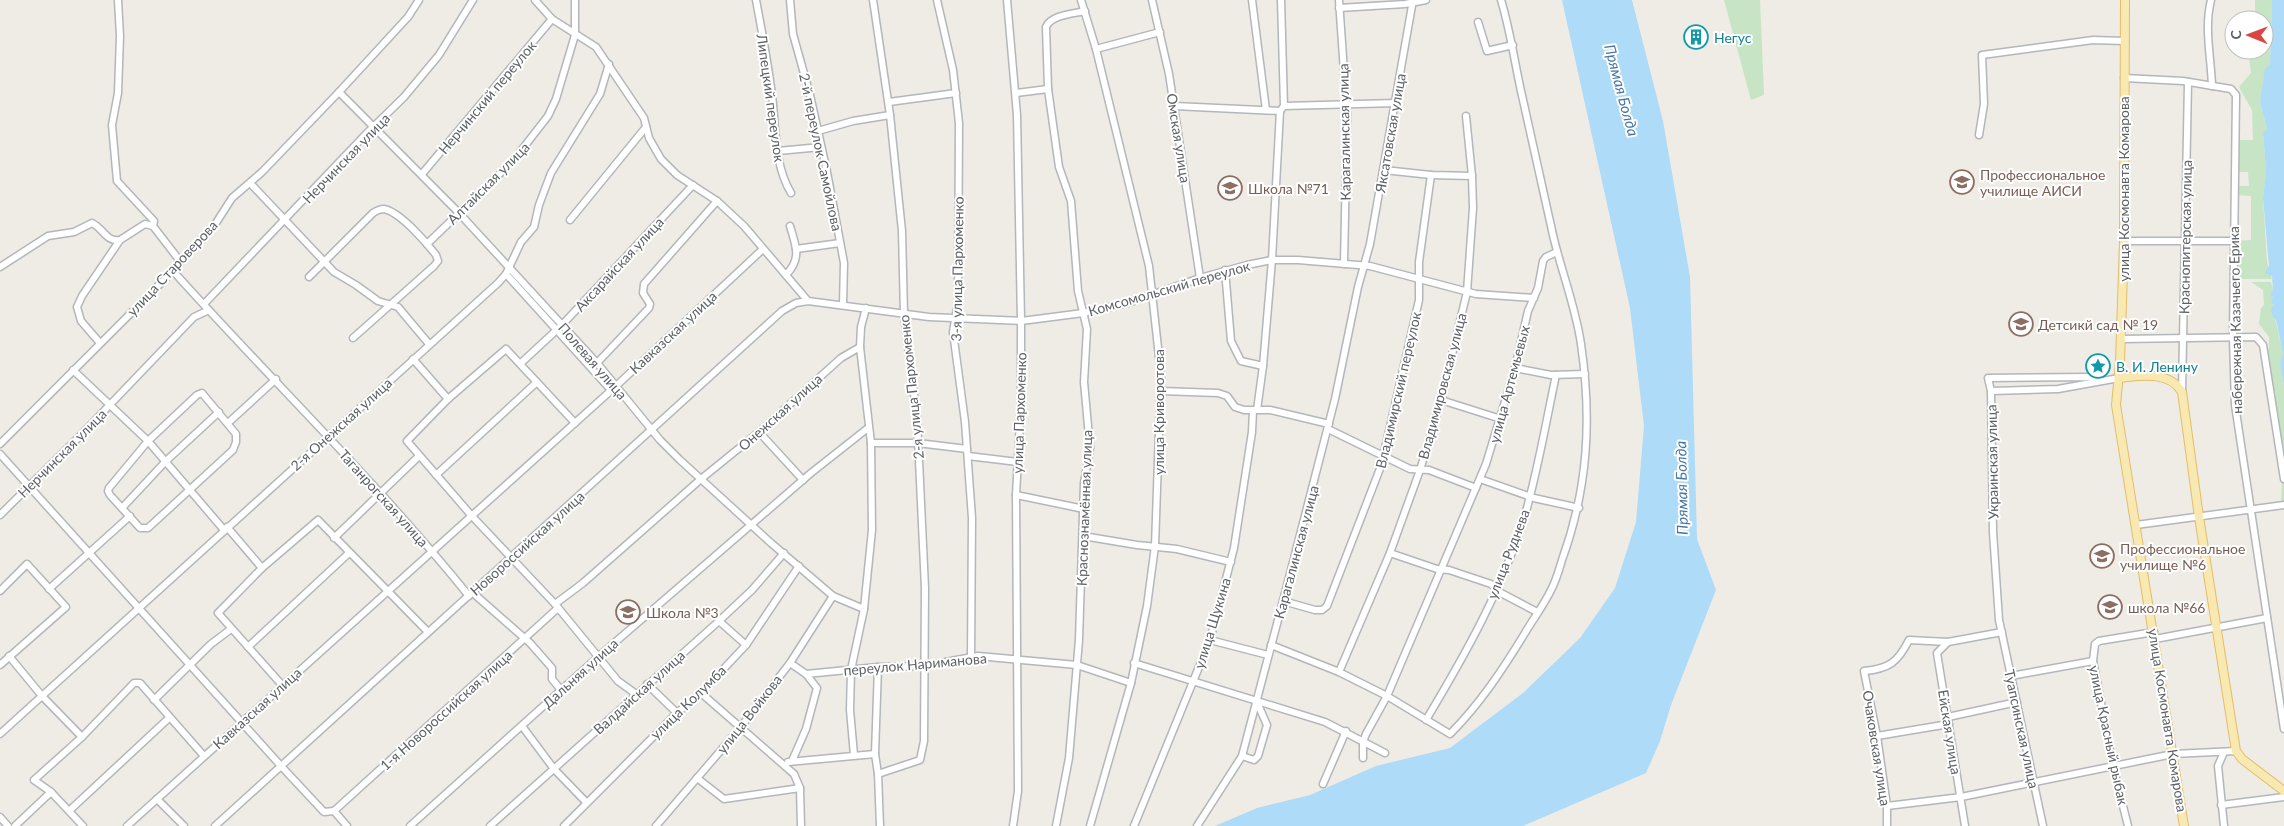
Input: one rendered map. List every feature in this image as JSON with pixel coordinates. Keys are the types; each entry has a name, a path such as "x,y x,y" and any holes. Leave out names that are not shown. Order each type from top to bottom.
{"main road":[{"name":"улица Космонавта Комарова","path":"2125,0 2124,241 2117,417 2155,636 2184,826"},
{"path":"2119,378 2164,376 2173,381 2182,392"},
{"name":"Краснопитерская улица","path":"2182,392 2199,517 2236,751"},
{"path":"2236,751 2242,759 2284,791"}],"street":[{"path":"118,0 120,36 118,93 112,125 117,165 115,176 117,181 154,221 153,226"},
{"name":"улица Староверова","path":"0,444 173,270 216,223 232,198 250,183 340,92 408,17 419,0"},
{"name":"Нерчинская улица","path":"204,304 428,70 473,0"},
{"path":"535,0 552,19 596,47 644,118 649,138 661,159 673,172 717,201 744,226 808,301"},
{"name":"Алтайская улица","path":"427,244 513,162 548,116 559,91 575,35 575,0"},
{"name":"Липецкий переулок","path":"756,0 772,94 782,176 791,193"},
{"name":"2-й переулок Самойлова","path":"790,0 793,34 818,131 844,263 843,305"},
{"name":"2-я улица Пархоменко","path":"873,0 889,102 902,231 904,314 917,418 926,588 924,741 920,760 878,774"},
{"name":"3-я улица Пархоменко","path":"937,0 953,70 959,122 958,302 953,332 968,452 972,518 971,658"},
{"name":"улица Пархоменко","path":"1007,0 1009,44 1016,93 1022,402 1016,495 1018,791 1013,826"},
{"name":"улица Криворотова","path":"1081,0 1096,49 1149,266 1159,350 1161,391 1155,546 1147,606 1131,682 1090,826"},
{"name":"Омская улица","path":"1152,0 1174,106 1200,278"},
{"path":"1252,0 1266,110"},
{"name":"улица Щукина","path":"1134,826 1210,640 1231,562 1263,366 1282,109 1280,0"},
{"name":"Карагалинская улица","path":"1339,0 1346,104 1344,264"},
{"path":"1340,8 1426,0"},
{"path":"1271,645 1339,672 1387,696 1450,734 1487,691 1509,660 1551,590 1573,529 1578,508 1588,438 1585,374 1574,306 1557,252 1544,185 1520,88 1513,45 1500,0"},
{"path":"2124,78 2188,82 2212,86 2211,53 2208,42 2208,13 2211,0"},
{"name":"Яксатовская улица","path":"1364,266 1384,170 1413,2"},
{"name":"Краснознамённая улица","path":"1056,826 1068,758 1077,666 1084,483 1090,448 1084,382 1087,329 1078,291 1071,201 1059,167 1048,89 1046,27 1048,21 1085,11"},
{"name":"Нерчинский переулок","path":"422,174 552,19"},
{"path":"1478,22 1487,51 1513,45"},
{"path":"1096,49 1160,32"},
{"path":"1979,135 1984,104 1982,55 2093,40 2125,41"},
{"name":"2-я Онежская улица","path":"0,734 413,359 507,270 521,242 534,227 539,205 551,173 583,123 589,108 600,94 609,64"},
{"name":"Краснопитерская улица","path":"2182,392 2188,82"},
{"name":"набережная Казачьего Ерика","path":"2212,86 2231,89 2236,95 2232,338 2235,405 2284,729"},
{"path":"1016,93 1048,89"},
{"path":"340,92 458,213 613,388"},
{"path":"889,102 956,92"},
{"path":"1174,106 1266,110 1346,104 1396,103"},
{"path":"818,131 852,121 890,115"},
{"name":"Владимировская улица","path":"1339,672 1390,553 1420,470 1441,400 1467,292 1473,208 1466,116"},
{"path":"570,220 646,128"},
{"path":"778,151 821,147"},
{"path":"1384,170 1431,175 1472,176"},
{"name":"Владимирский переулок","path":"1283,601 1315,610 1322,610 1327,606 1384,456 1419,300 1419,279 1431,175"},
{"path":"250,183 323,262 340,276 352,282 378,301 403,311 429,344"},
{"name":"Аксарайская улица","path":"521,363 560,328 693,185"},
{"path":"596,363 649,308 650,304 643,294 644,284 717,201"},
{"path":"309,277 378,209 385,209 402,220 427,244 438,260 392,305 353,338"},
{"path":"0,267 48,236 74,232 92,223 106,237 113,241 120,240"},
{"path":"100,343 81,321 77,307 82,296 120,240 145,224 153,226 180,261"},
{"path":"786,276 794,266 796,249 790,226"},
{"path":"2124,241 2233,242"},
{"path":"796,249 840,243"},
{"name":"Кавказская улица","path":"128,826 386,590 575,423 763,248"},
{"name":"улица Артемьевых","path":"1363,742 1387,696 1480,479 1501,419 1524,327 1540,280 1543,262 1546,257 1557,252"},
{"name":"Комсомольский переулок","path":"856,307 904,314 1021,321 1083,312 1128,302 1226,270 1272,260 1298,260 1364,266"},
{"path":"1364,266 1467,292 1534,298"},
{"name":"Карагалинская улица","path":"1197,826 1242,756 1329,426 1364,266"},
{"name":"Таганрогская улица","path":"173,270 276,379 471,594 530,643 552,668 552,679 561,690"},
{"path":"1226,270 1233,348 1241,361 1263,366"},
{"name":"Новороссийская улица","path":"215,826 782,311 796,303 808,301 856,307"},
{"path":"854,755 850,710 851,670 864,609 872,530 870,443 860,347 861,328 866,308"},
{"name":"Нерчинская улица","path":"0,515 109,406 194,317 209,310"},
{"name":"Полевая улица","path":"560,328 596,363 613,388 701,479 832,596 864,609"},
{"path":"2120,338 2256,337 2263,345 2284,479"},
{"name":"Онежская улица","path":"701,479 759,432 841,358 860,347"},
{"path":"575,423 510,351 506,349 502,350 448,399 409,436 407,441 471,515 557,606 618,682 636,694"},
{"path":"413,359 448,399"},
{"path":"1515,368 1556,375 1585,374"},
{"path":"73,370 148,441 262,568"},
{"name":"улица Руднева","path":"1426,720 1466,653 1496,588 1524,518 1556,375"},
{"path":"1991,391 1988,378 2090,378 2099,381"},
{"name":"Украинская улица","path":"2002,632 1994,561 1991,391 2058,389 2119,378"},
{"path":"228,423 276,379"},
{"path":"436,475 538,382"},
{"path":"1161,391 1218,393 1227,396 1235,407 1244,410 1295,415 1329,426 1410,469 1429,470 1476,488"},
{"path":"202,393 219,412 236,434 236,442 232,450 148,528 140,528 110,495 109,488 148,441 197,395 202,393"},
{"path":"1441,400 1501,419"},
{"path":"122,508 166,461 219,412"},
{"name":"Дальняя улица","path":"410,826 598,657 752,524 868,428"},
{"path":"759,432 804,480"},
{"path":"870,443 918,443 1018,462"},
{"path":"0,454 88,554 281,766 324,812 334,811 347,826"},
{"path":"334,538 419,456"},
{"name":"1-я Новороссийская улица","path":"334,811 424,732 557,606 701,479"},
{"path":"1480,479 1530,496 1578,508"},
{"path":"1016,495 1084,509"},
{"path":"2136,525 2284,505"},
{"path":"49,589 130,516"},
{"path":"282,685 231,630 218,613 262,568 318,520 428,632"},
{"path":"1083,536 1177,549 1231,562"},
{"path":"248,647 349,553"},
{"path":"1390,553 1491,584 1537,612"},
{"name":"Валдайская улица","path":"490,826 719,621 752,590 784,554"},
{"path":"0,591 27,564 66,607 0,665"},
{"name":"улица Колумба","path":"564,826 677,713 701,694 746,645 799,566"},
{"name":"улица Войкова","path":"656,826 740,728 790,663 832,596"},
{"path":"2155,636 2267,618"},
{"path":"719,621 746,645"},
{"path":"154,700 212,644 231,630"},
{"path":"1948,642 2002,632"},
{"name":"Туапсинская улица","path":"2002,632 2043,826"},
{"name":"улица Красный рыбак","path":"2128,826 2113,766 2093,661 2094,644 2155,636"},
{"path":"1210,640 1268,655"},
{"name":"Очаковская улица","path":"1887,826 1887,806 1877,736 1864,671 1883,669 1901,655 1909,640 1948,642"},
{"name":"Ейская улица","path":"1948,642 1937,653 1965,826"},
{"path":"9,656 42,696 82,737"},
{"name":"переулок Нариманова","path":"806,674 878,667 924,666 978,656 1018,658 1077,666 1131,682"},
{"path":"2011,676 2093,661"},
{"path":"790,663 806,674 817,688 806,729 792,761"},
{"path":"1134,663 1325,722 1346,731 1384,754"},
{"path":"878,667 875,754 878,774 880,826"},
{"path":"83,826 70,810 34,780 82,737 134,683 140,683 204,756"},
{"path":"647,684 677,713"},
{"path":"701,694 794,774 800,788 801,826"},
{"path":"1242,756 1254,760 1258,756 1267,725 1256,700"},
{"path":"1877,736 2017,702"},
{"path":"70,810 169,718"},
{"path":"522,726 554,768 586,802"},
{"path":"1323,784 1346,731"},
{"path":"1363,742 1364,758"},
{"path":"1887,806 1961,797 2173,754 2236,751"},
{"path":"2224,752 2218,766 2224,826"},
{"path":"782,764 792,761 875,754"},
{"path":"698,778 724,799 800,788"},
{"path":"15,826 50,792"},
{"path":"2221,805 2284,797"},
{"path":"157,799 184,826"},
{"path":"0,817 8,826"},
{"path":"570,820 576,826"}],"green space":[{"path":"1724,0 1760,0 1764,95 1751,100"},
{"path":"2255,0 2272,0 2272,10 2255,10"},
{"path":"2249,60 2270,60 2260,103 2267,128 2263,134 2266,171 2263,198 2267,262 2272,279 2236,279 2236,241 2251,240 2251,196 2236,195 2237,186 2249,186 2248,172 2236,172 2238,140 2253,140 2252,110 2239,87 2251,73"},
{"path":"2251,282 2271,282 2273,289 2270,295 2273,297 2274,314 2283,354 2280,363 2284,387 2284,504 2281,503 2282,481 2275,391 2271,388 2266,352 2269,348 2269,337 2259,324 2261,308 2264,305 2263,290"}],"water":[{"name":"Прямая Болда","path":"1562,0 1632,0 1663,121 1690,277 1697,539 1716,590 1671,705 1660,741 1646,773 1523,826 1215,826 1257,808 1310,795 1376,766 1450,748 1523,693 1580,638 1615,588 1636,522 1644,426 1630,308"},
{"path":"2272,0 2284,0 2284,387 2280,363 2283,354 2276,320 2271,309 2274,305 2271,302 2273,297 2270,295 2273,289 2272,276 2265,273 2269,266 2263,198 2266,171 2263,133 2267,128 2260,103 2265,69 2270,65 2270,60 2274,60 2274,10 2272,10"}],"place":[{"name":"Негус","path":"1696,37"},
{"name":"Профессиональное училище АИСИ","path":"1962,182"},
{"name":"Школа №71","path":"1230,188"},
{"name":"Детсикй сад № 19","path":"2021,324"},
{"name":"В. И. Ленину","path":"2098,366"},
{"name":"Профессиональное училище №6","path":"2102,556"},
{"name":"школа №66","path":"2110,607"},
{"name":"Школа №3","path":"628,612"}]}
